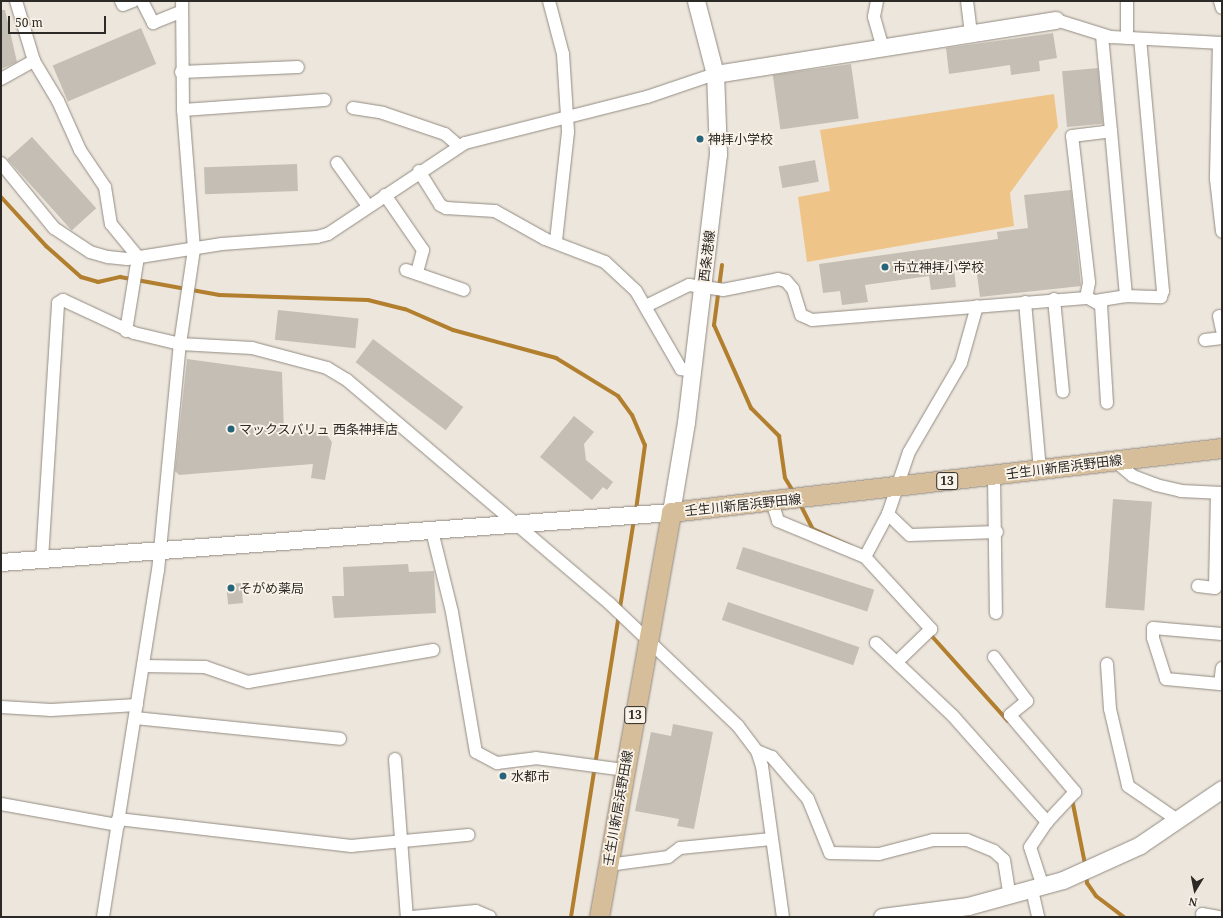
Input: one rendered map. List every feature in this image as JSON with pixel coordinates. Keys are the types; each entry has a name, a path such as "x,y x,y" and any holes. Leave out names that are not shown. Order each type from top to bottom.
{"main road":[{"name":"壬生川新居浜野田線","path":"599,917 671,512 772,502 1222,448"}],"street":[{"path":"16,1 34,61 58,101 73,138 105,187 111,224 138,257 126,331"},
{"path":"121,1 123,5 133,1"},
{"path":"103,917 160,550 180,344 194,249 182,110 181,7 153,23 142,1"},
{"path":"549,1 563,54 568,148 556,241"},
{"name":"西条港線","path":"671,512 692,371 718,154 715,74 696,1"},
{"path":"877,1 874,17 882,45"},
{"path":"967,1 971,32"},
{"path":"1127,1 1127,38"},
{"path":"1220,1 1222,8"},
{"path":"1,163 54,228 73,242 108,257 138,257 194,249 317,237 368,206 459,146 647,97 715,74 882,45 1056,20 1102,35 1140,40 1220,43 1216,179 1222,232"},
{"path":"1102,35 1126,296"},
{"path":"646,306 689,285 723,290 786,281 793,289 801,315 812,320 1054,299 1090,299 1126,296 1161,297 1163,291 1140,40"},
{"path":"1,79 34,61"},
{"path":"181,72 298,67"},
{"path":"182,110 325,100"},
{"path":"354,108 383,113 445,134 459,146"},
{"path":"1090,299 1072,136 1111,131"},
{"path":"337,163 368,206"},
{"path":"419,171 440,205 446,208 495,211 545,239 556,241 605,262 623,276 646,306 681,369 692,371"},
{"path":"385,195 423,250 412,272 464,290"},
{"path":"1054,299 1064,392"},
{"path":"1090,299 1101,305 1107,403"},
{"path":"42,559 58,303 63,300 74,303 126,331 180,344 252,348 327,368 347,380 513,524 649,639 738,726 757,751 762,766 783,917"},
{"path":"1025,302 1040,470"},
{"path":"865,557 888,514 909,452 960,363 977,306"},
{"path":"1219,316 1222,330"},
{"path":"1205,340 1222,338"},
{"path":"1116,461 1133,476 1156,485 1181,491 1219,493 1215,588 1198,586"},
{"path":"994,476 997,532 996,613"},
{"path":"772,502 778,521 865,557 931,629 898,661"},
{"path":"1,562 671,512"},
{"path":"888,514 910,535 997,532"},
{"path":"432,531 452,612 476,752 497,763 536,758 625,770"},
{"path":"1222,634 1154,628 1153,638 1166,679 1220,684 1222,668"},
{"path":"876,643 898,661 953,716 1047,822"},
{"path":"143,666 205,667 248,682 433,650"},
{"path":"994,657 1027,701 1010,715 1075,792 1047,822 1030,848 1037,888 1038,917"},
{"path":"1107,664 1110,709 1128,786 1179,820"},
{"path":"1,707 51,710 137,705"},
{"path":"135,718 340,739"},
{"path":"757,751 772,757 808,799 830,853 879,854 932,840 967,840 994,851 1004,860 1010,897"},
{"path":"395,759 406,917"},
{"path":"882,917 968,906 1010,897 1037,888 1114,858 1179,820 1222,789"},
{"path":"1,804 118,822 273,840 351,846 400,844 468,835"},
{"path":"608,865 668,857 680,848 772,839"},
{"path":"412,917 476,911 490,917"},
{"path":"1202,914 1220,917"}],"shaded area":[{"path":"1054,94 1058,127 1010,193 1014,226 807,262 798,197 830,191 820,130"}],"building":[{"path":"1,10 5,10 17,62 1,69"},
{"path":"141,28 156,64 68,101 53,66"},
{"path":"1053,33 1057,58 1039,61 1040,71 1011,75 1010,65 949,74 946,48"},
{"path":"851,64 859,118 780,129 773,75"},
{"path":"1098,68 1103,124 1067,127 1062,71"},
{"path":"32,137 96,208 72,230 7,159"},
{"path":"815,160 819,182 782,188 779,166"},
{"path":"297,164 298,191 205,194 204,167"},
{"path":"1071,190 1081,286 980,297 976,267 954,270 956,287 931,290 929,276 865,285 868,302 842,305 840,291 823,293 819,264 998,239 997,232 1028,228 1024,195"},
{"path":"278,310 359,318 355,348 275,340"},
{"path":"373,339 463,407 446,430 356,362"},
{"path":"187,359 282,372 284,434 324,431 332,442 325,480 311,478 313,464 179,475 175,471"},
{"path":"574,416 594,432 584,444 586,460 613,482 607,490 603,487 592,500 540,457"},
{"path":"1113,499 1152,502 1144,610 1105,608"},
{"path":"743,547 874,590 867,612 736,569"},
{"path":"408,564 409,572 434,571 436,613 334,618 332,596 344,596 343,567"},
{"path":"241,583 243,603 228,604 226,585"},
{"path":"728,602 859,647 853,665 722,620"},
{"path":"673,724 713,732 694,829 677,826 679,819 635,811 651,732 671,736"}],"waterway":[{"path":"1,197 46,246 81,277 98,282 120,277 219,295 368,300 405,309 453,330 556,358 618,396 632,415 645,445 636,510"},
{"path":"722,265 714,325 751,408 779,436 785,478 794,493"},
{"path":"799,502 813,529 850,546"},
{"path":"571,917 634,519"},
{"path":"929,633 1008,721"},
{"path":"1072,799 1085,864"},
{"path":"1086,873 1087,883 1096,896 1124,917"}],"place":[{"name":"神拝小学校","path":"700,139"},
{"name":"市立神拝小学校","path":"885,267"},
{"name":"マックスバリュ 西条神拝店","path":"231,429"},
{"name":"そがめ薬局","path":"231,588"},
{"name":"水都市","path":"503,776"}]}
